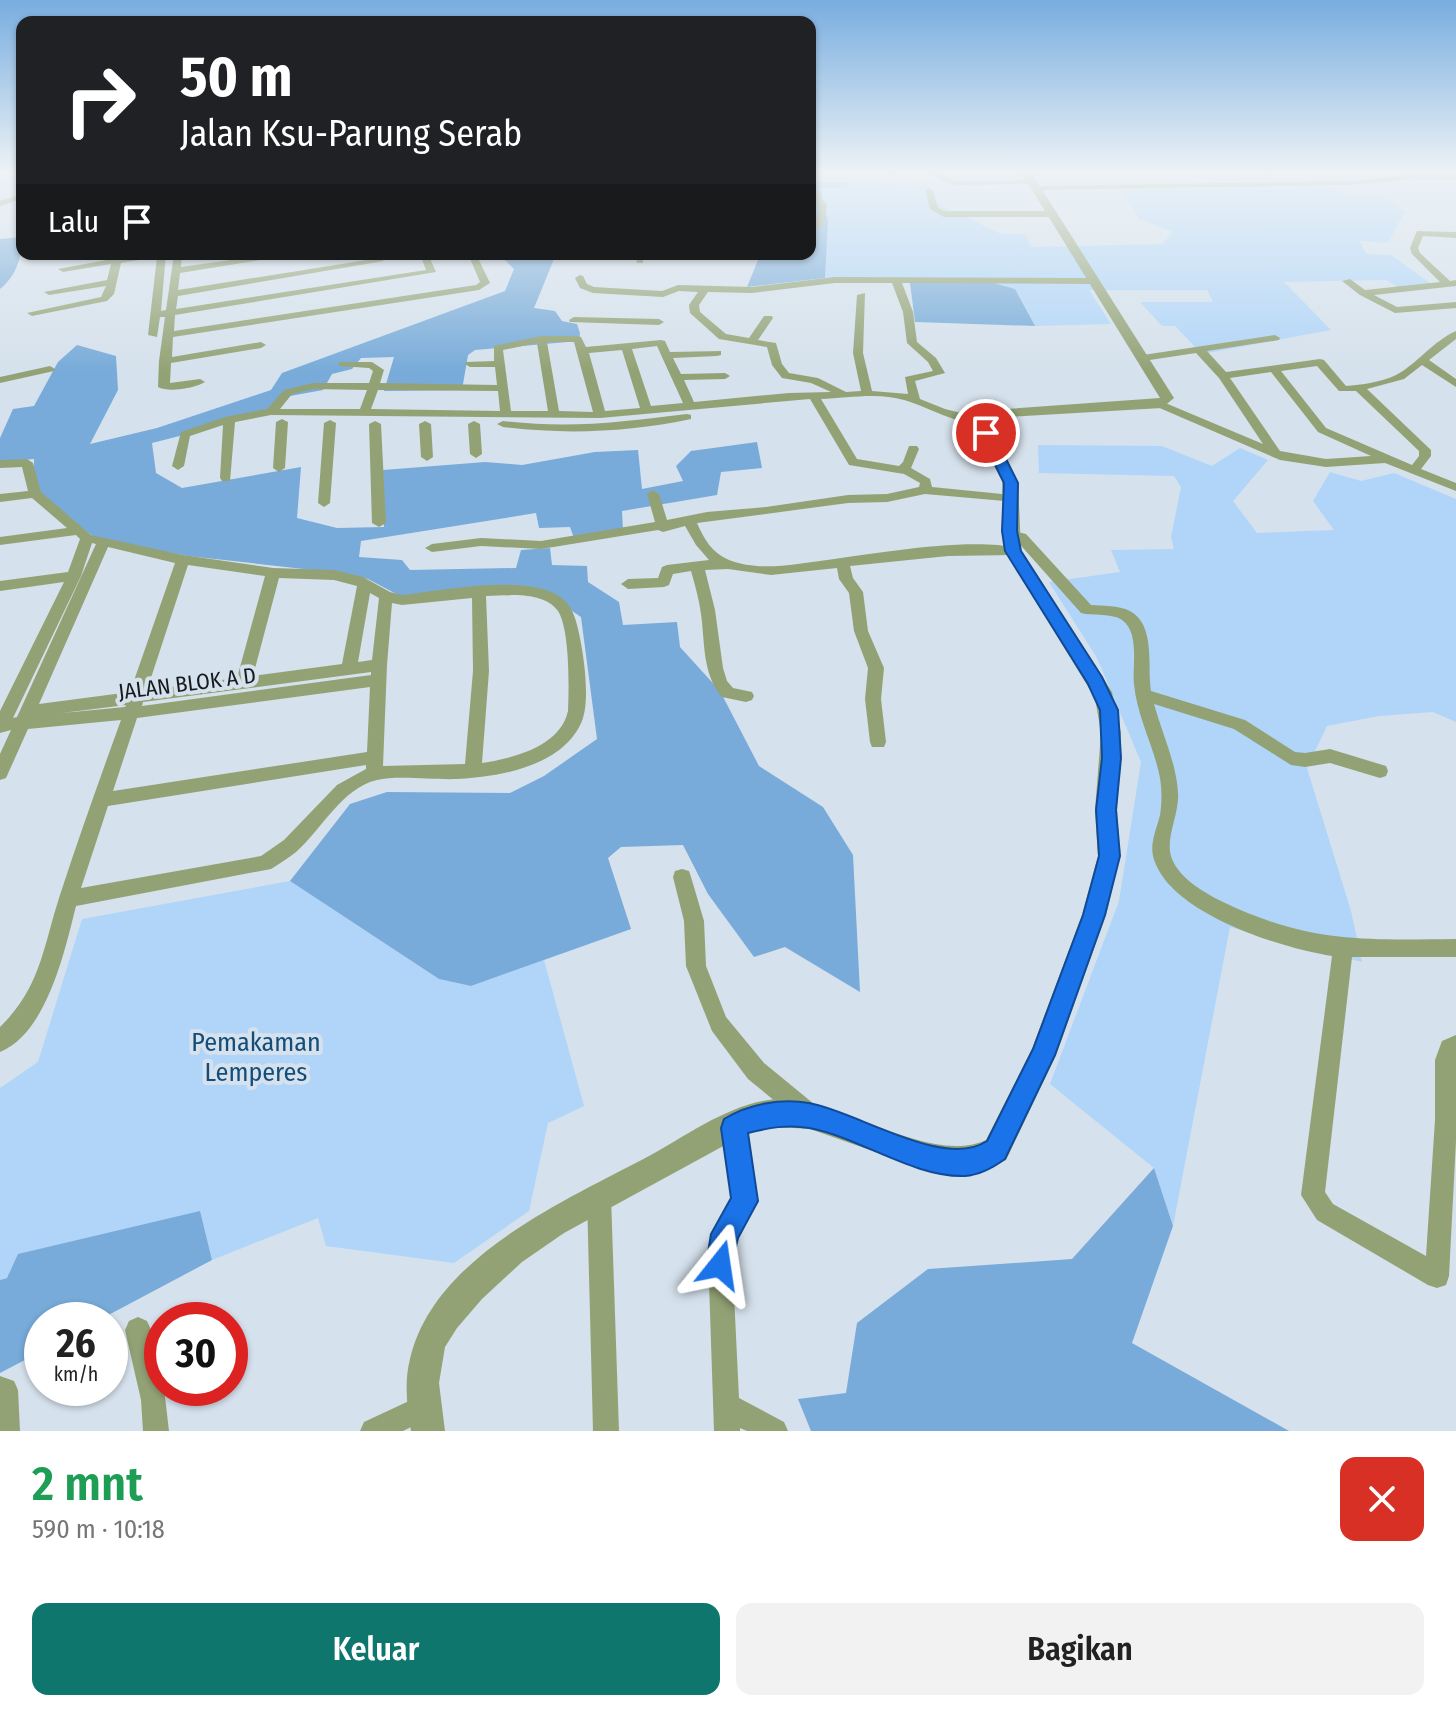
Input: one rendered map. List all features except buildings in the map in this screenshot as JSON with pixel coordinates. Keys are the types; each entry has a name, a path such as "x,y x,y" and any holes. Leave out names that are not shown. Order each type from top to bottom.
{"street":[{"path":"985,422 992,416 1006,413 1165,403 1167,398 1067,239"},
{"path":"1418,239 1414,248 1416,254 1452,284"},
{"path":"63,269 108,260"},
{"path":"32,313 104,299 113,282 118,260"},
{"path":"153,335 161,260"},
{"path":"177,260 164,361 164,387 200,382"},
{"path":"175,271 251,260"},
{"path":"172,294 367,260"},
{"path":"378,260 383,280"},
{"path":"426,260 437,293"},
{"path":"168,335 485,284 475,260"},
{"path":"156,315 431,272"},
{"path":"737,277 736,283 744,289"},
{"path":"580,278 587,289 661,311"},
{"path":"574,320 661,311 678,288 785,291 835,280 1093,281"},
{"path":"896,281 908,312 912,343 932,360 940,374 909,379 915,400"},
{"path":"1347,281 1395,310 1456,305"},
{"path":"49,292 113,282"},
{"path":"1363,293 1452,284"},
{"path":"705,289 694,305 695,313 723,337 772,345 777,365 786,376 814,380 846,394"},
{"path":"862,295 858,353 867,394"},
{"path":"752,341 768,318"},
{"path":"1223,376 1320,362 1343,389 1359,388 1393,380 1456,334"},
{"path":"506,414 497,350 500,345 575,338 583,350 595,415 588,430"},
{"path":"1143,358 1275,338"},
{"path":"541,339 554,414"},
{"path":"583,350 658,343 667,355 690,406"},
{"path":"164,361 261,345"},
{"path":"626,346 647,411"},
{"path":"1199,349 1223,376 1277,454"},
{"path":"667,355 717,353"},
{"path":"1420,359 1456,384"},
{"path":"343,364 376,366 379,373 376,386 364,413"},
{"path":"470,364 500,364"},
{"path":"0,380 50,369"},
{"path":"1274,369 1322,430 1456,487"},
{"path":"677,377 725,376"},
{"path":"271,412 284,394 319,385 503,388"},
{"path":"1359,388 1425,450 1425,456 1414,470"},
{"path":"178,466 182,438 186,433 233,418 271,412 595,415 813,395 897,394 941,412 985,422"},
{"path":"813,395 853,462 912,472 926,482 925,490"},
{"path":"233,418 588,430 696,416 704,412 705,404"},
{"path":"1159,404 1277,454 1326,463 1386,459"},
{"path":"226,478 233,418"},
{"path":"279,468 282,422"},
{"path":"373,1431 426,1419 426,1358 444,1316 519,1243 599,1197 733,1128 768,1115 810,1115 930,1157 965,1163 984,1158 996,1150 1043,1055 1094,915 1109,856 1106,810 1112,758 1109,710 1105,697 1011,542 1012,499 1008,474 986,433 985,422"},
{"path":"324,503 330,423"},
{"path":"375,424 379,523"},
{"path":"425,424 427,457"},
{"path":"474,424 476,454"},
{"path":"1217,427 1258,424"},
{"path":"900,471 909,464 913,449"},
{"path":"0,464 27,463 35,494 82,535 103,543 183,560 273,573 334,575 365,583 386,596 410,600 525,590 545,596 564,607 570,621 577,704 575,719 540,753 516,764 473,769 374,765 103,800"},
{"path":"432,548 481,542 541,545 663,528 707,516 848,499 887,498 925,490 1012,499"},
{"path":"0,498 35,494"},
{"path":"653,494 663,528"},
{"path":"690,521 704,549 729,565"},
{"path":"0,541 82,535"},
{"path":"2,722 74,576 82,535"},
{"path":"628,584 662,583 667,579 667,570 697,565 774,570 942,552 1011,542 1021,537 1086,609 1120,613 1132,621 1143,648 1144,695 1167,776 1170,803 1159,847 1172,874 1197,898 1283,936 1343,947 1456,948"},
{"path":"0,773 103,543"},
{"path":"0,1042 23,1021 43,991 68,899 183,560"},
{"path":"843,563 846,579 856,592 861,631 876,668 873,699 878,742"},
{"path":"697,565 708,610 717,676 728,693 746,696"},
{"path":"244,681 273,573"},
{"path":"0,586 74,576"},
{"path":"349,669 365,583"},
{"path":"473,769 481,671 479,592"},
{"path":"68,899 265,863 290,846 343,790 374,765 386,596"},
{"path":"135,706 244,681 349,669 379,672"},
{"name":"JALAN BLOK A D","path":"2,722 379,672"},
{"path":"1144,695 1239,724 1291,758 1305,760 1330,756 1380,771"},
{"path":"682,877 694,921 696,966 719,1024 756,1071 810,1115"},
{"path":"1343,947 1313,1195 1325,1212 1437,1276 1446,1120 1446,1060 1449,1048 1456,1046"},
{"path":"733,1128 745,1201 725,1234 720,1253 727,1419 774,1430"},
{"path":"599,1197 606,1431"},
{"path":"138,1330 154,1400 156,1431"},
{"path":"0,1389 5,1390 7,1431"}],"green space":[{"path":"827,239 1027,239 1031,247 1162,244 1167,239 1390,239 1388,243 1360,241 1366,254 1391,255 1435,287 1404,291 1386,280 1284,282 1331,330 1202,354 1175,326 1162,326 1140,302 1213,302 1207,290 1089,290 1111,324 1035,326 1015,289 994,283 855,283 825,278"},
{"path":"1038,445 1162,446 1212,466 1240,448 1268,460 1233,501 1257,533 1334,530 1313,501 1330,472 1361,481 1394,473 1456,499 1456,722 1433,712 1379,716 1327,726 1307,768 1351,911 1362,962 1230,927 1173,1226 1154,1168 1050,1084 1119,901 1141,762 1097,658 1049,582 1120,572 1111,550 1174,549 1171,537 1181,487 1174,476 1039,473"},
{"name":"Pemakaman Lemperes","path":"290,881 439,979 471,986 544,960 584,1106 548,1123 529,1211 454,1263 326,1246 318,1218 212,1260 200,1212 0,1280 0,1088 38,1062 82,919"}],"shaded area":[{"path":"0,239 16,239 16,260 19,260 10,278 0,289"},
{"path":"816,239 827,239 825,278 747,287 758,260 816,260"},
{"path":"505,260 554,260 534,308 555,311 562,321 577,324 579,341 475,350 468,355 462,390 384,391 394,357 361,358 352,369 332,374 323,390 290,396 258,416 152,443 156,473 182,488 301,467 297,518 337,528 384,527 383,470 485,462 522,465 595,452 638,450 642,489 683,481 676,466 691,451 757,442 762,468 721,472 717,495 622,511 623,531 574,538 570,527 539,528 536,513 361,541 359,557 402,560 410,570 516,568 521,550 550,548 552,565 587,566 588,582 619,602 623,625 677,622 680,647 720,691 759,766 823,807 853,855 860,992 785,947 754,957 708,894 683,845 621,847 608,858 631,929 471,986 439,979 290,881 350,804 387,792 510,793 544,776 597,739 581,617 551,597 525,588 402,597 368,579 340,573 188,556 97,539 41,499 34,476 34,459 0,462 0,438 13,409 34,406 58,362 77,345 116,356 118,390 90,444 157,428 271,390 282,373 505,291 514,269"},
{"path":"910,283 994,283 1015,289 1035,326 915,322"},
{"path":"1154,1168 1173,1226 1132,1343 1289,1431 811,1431 798,1399 846,1393 857,1323 928,1269 1072,1259"},
{"path":"200,1211 212,1260 128,1305 128,1302 24,1302 24,1360 0,1373 0,1280 7,1278 18,1254"}],"route":[{"path":"720,1265 725,1234 745,1201 733,1128 743,1122 779,1113 810,1115 930,1157 965,1163 984,1158 996,1150 1043,1055 1094,915 1109,856 1106,810 1112,758 1109,710 1096,681 1013,551 1009,531 1011,483 986,433"}]}
